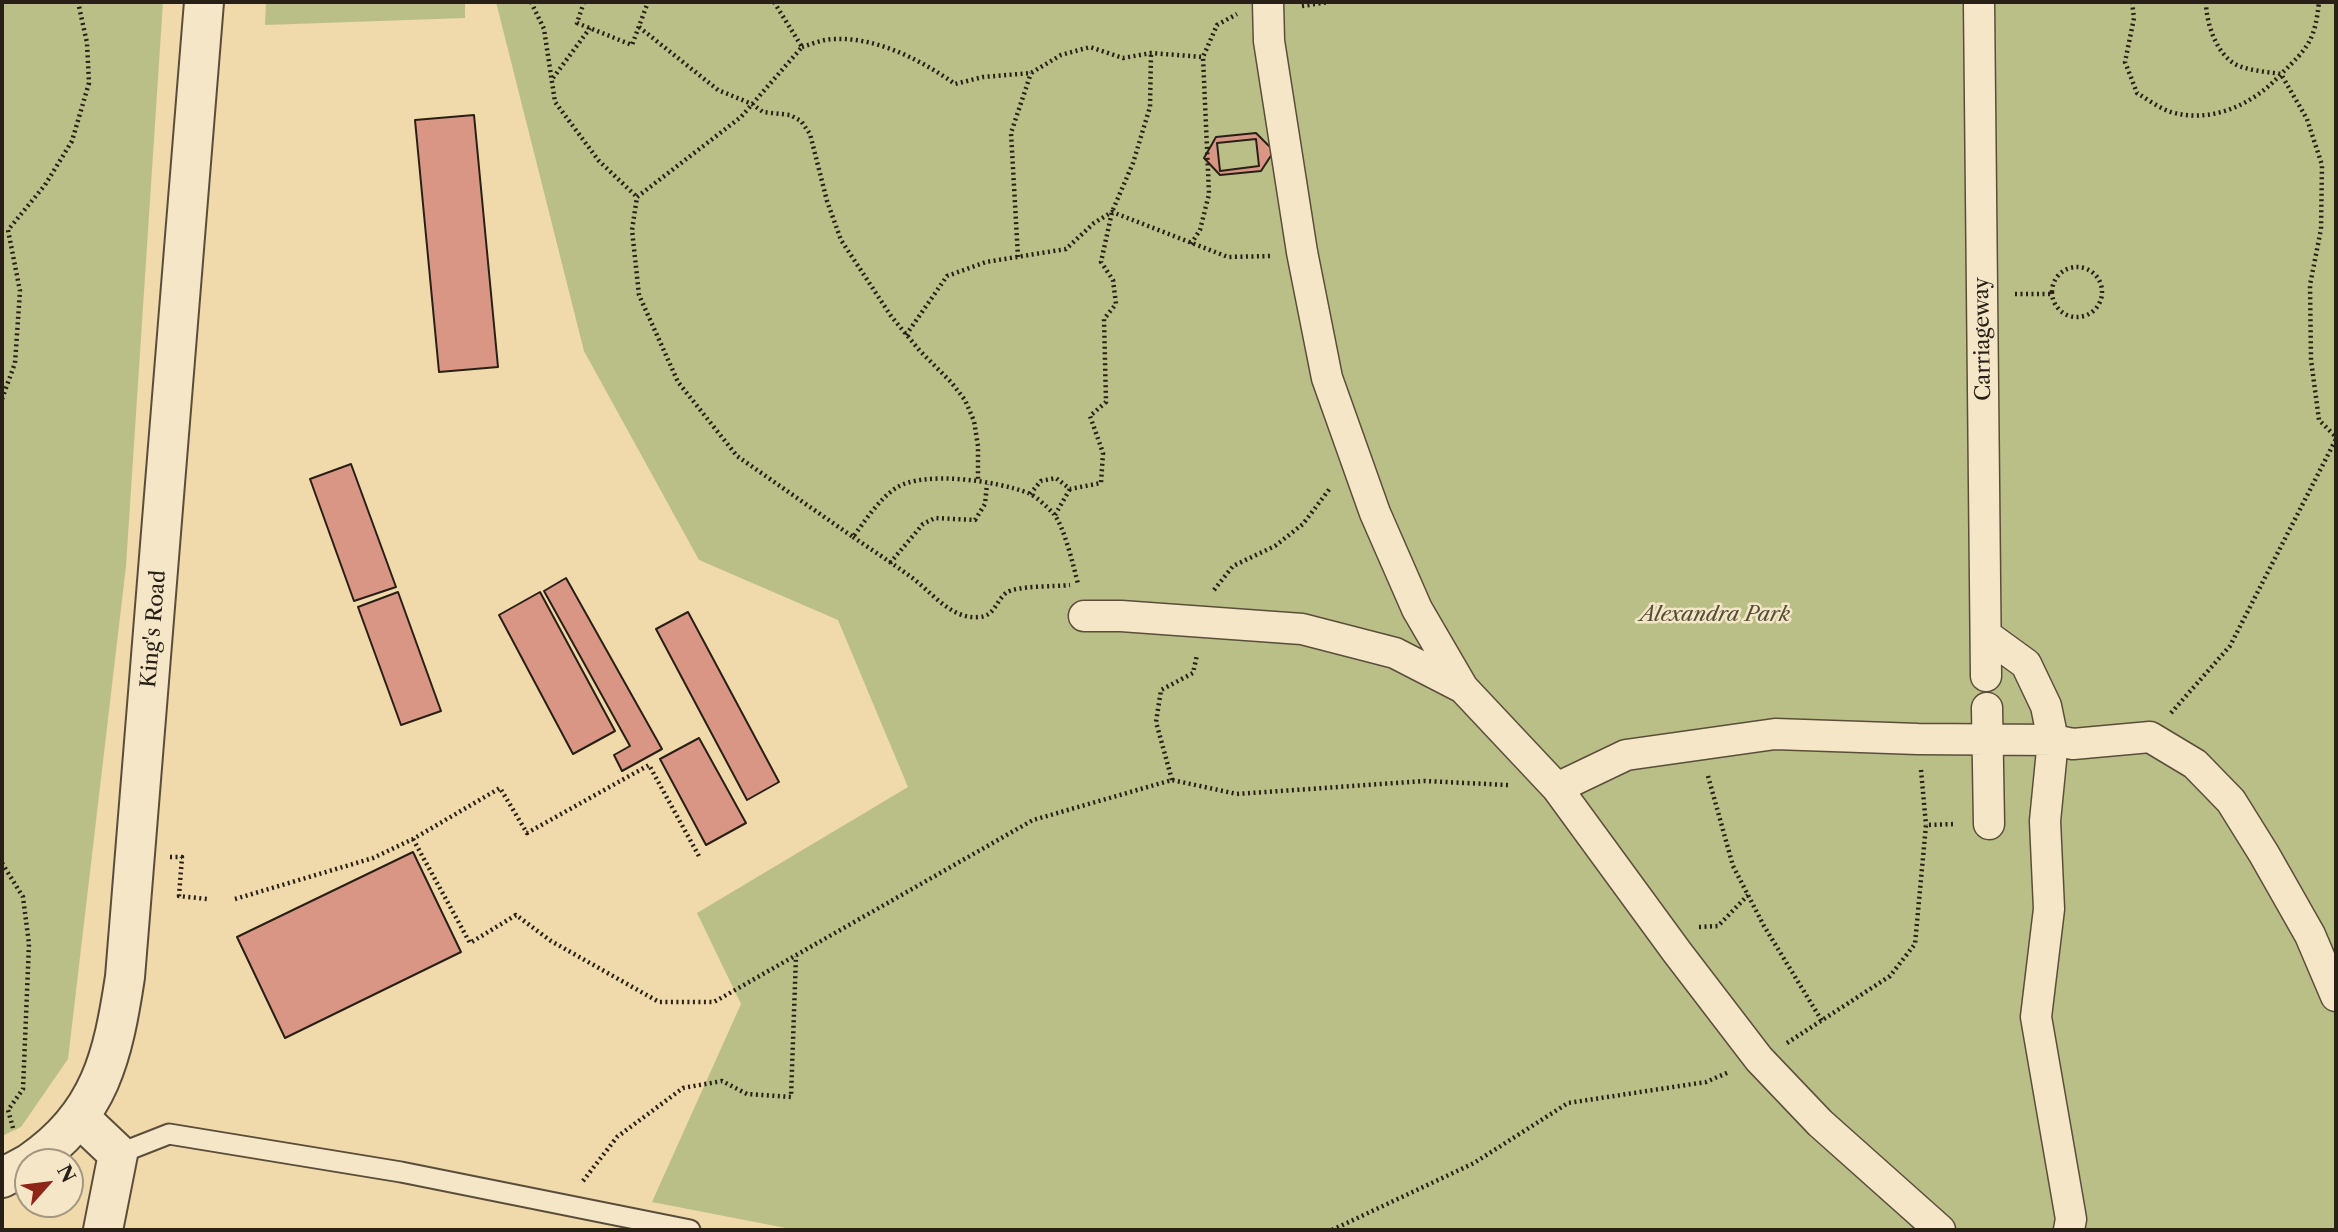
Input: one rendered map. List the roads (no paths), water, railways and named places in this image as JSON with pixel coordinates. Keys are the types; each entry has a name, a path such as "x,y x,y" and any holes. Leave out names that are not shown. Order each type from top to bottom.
{"street":[{"name":"King's Road","path":"50,1148 80,1118 100,1081 115,1039 125,977 204,2"},
{"name":"Carriageway","path":"1979,2 1986,676"},
{"path":"1267,6 1269,41 1302,252 1327,378 1375,513 1417,608 1463,688 1557,788 1759,1059 1820,1123 1940,1230"},
{"path":"1084,616 1121,616 1302,629 1395,653 1463,688"},
{"path":"1986,635 2026,664 2046,706 2053,740 2045,821 2049,909 2036,1017 2071,1219 2069,1230"},
{"path":"1987,708 1989,824"},
{"path":"1557,788 1626,755 1775,734 2053,740 2073,744 2150,737 2195,764 2231,801 2310,935 2336,996"},
{"path":"80,1118 118,1154 103,1230"}],"lane":[{"path":"118,1154 169,1134 401,1172 690,1230"}],"park label":[{"name":"Alexandra Park","path":"1715,615"}]}
